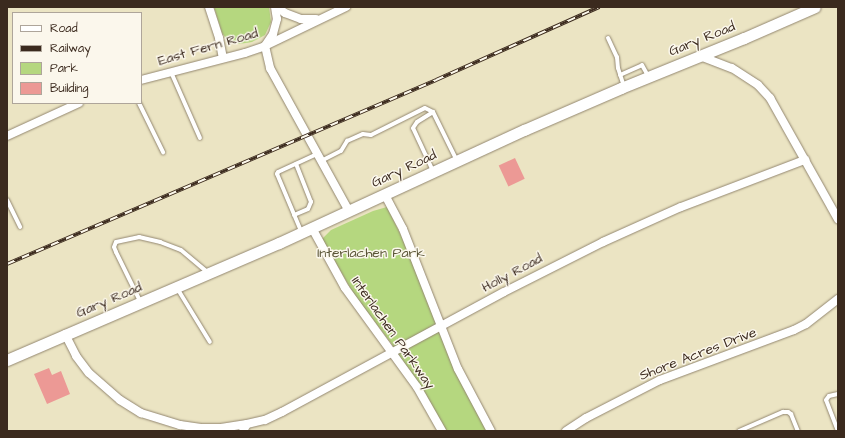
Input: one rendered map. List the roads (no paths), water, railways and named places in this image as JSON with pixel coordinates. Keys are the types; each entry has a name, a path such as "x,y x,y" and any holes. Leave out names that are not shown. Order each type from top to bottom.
{"main road":[{"name":"Gary Road","path":"7,360 307,231 348,211 624,87 815,7"}],"street":[{"path":"209,7 219,38 223,58"},
{"path":"276,7 285,14 302,19 319,19"},
{"path":"276,7 277,19 273,34 265,46 270,68 348,211"},
{"name":"East Fern Road","path":"142,80 265,46 346,7"},
{"path":"700,56 732,68 758,85 777,108 838,219"},
{"path":"7,136 77,104"},
{"name":"Holly Road","path":"66,334 76,356 89,373 104,388 141,413 180,425 201,428 245,428 266,420 548,269 621,233 727,189 806,160"},
{"path":"385,195 403,229 461,376 491,431"},
{"name":"Interlachen Parkway","path":"307,231 345,288 417,387 442,431"},
{"name":"Shore Acres Drive","path":"566,431 586,418 660,380 794,330 806,324 838,299"}],"lane":[{"path":"608,38 618,61 624,87"},
{"path":"620,75 642,65 648,77"},
{"path":"170,72 200,138"},
{"path":"139,104 163,152"},
{"path":"307,231 294,215 277,174 278,172 296,164 341,151 347,141 363,134 371,135 425,108 433,112 456,162"},
{"path":"433,112 417,122 413,128 434,172"},
{"path":"294,215 308,209 311,202 296,164"},
{"path":"7,200 20,227"},
{"path":"141,303 116,252 114,246 116,242 139,237 160,242 181,250 209,274"},
{"path":"177,288 210,342"},
{"path":"838,394 829,396 826,400 838,431"},
{"path":"739,431 783,412 788,412 791,414 798,431"}],"railway":[{"path":"7,264 436,80 599,7"}],"park label":[{"name":"Interlachen Park","path":"371,253"}]}
